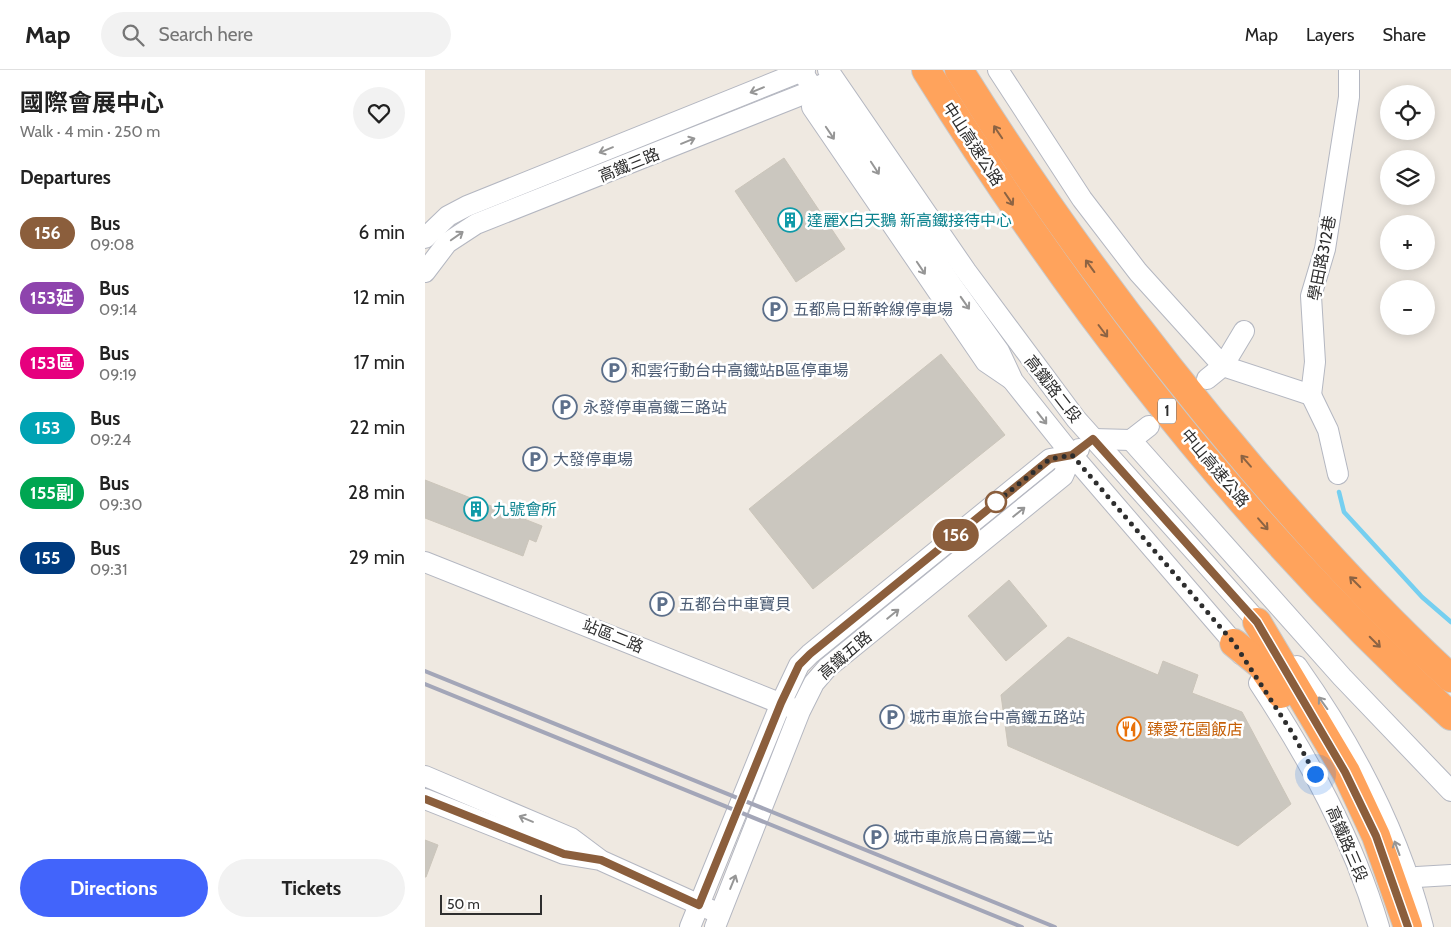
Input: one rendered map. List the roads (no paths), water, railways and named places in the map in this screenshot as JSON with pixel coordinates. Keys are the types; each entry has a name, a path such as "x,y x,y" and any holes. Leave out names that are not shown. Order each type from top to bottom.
{"highway":[{"name":"中山高速公路","path":"926,70 1067,284 1167,412 1306,572 1420,688 1451,716"},
{"name":"中山高速公路","path":"959,70 1085,259 1160,358 1295,519 1451,678"},
{"path":"1257,622 1345,772 1370,840 1408,927"},
{"path":"1234,643 1261,666 1305,729 1335,784 1370,840 1392,927"}],"street":[{"path":"998,70 1082,200 1176,317 1223,366 1268,382 1311,394 1328,430 1338,474"},
{"name":"學田路312巷","path":"1311,394 1315,362 1311,296 1325,249 1349,97 1349,70"},
{"name":"高鐵路二段","path":"803,71 813,90 812,107 986,362 1013,381 1072,455"},
{"name":"高鐵三路","path":"425,238 448,216 467,206 803,71"},
{"name":"高鐵路二段","path":"837,72 965,271 1019,345 1093,439"},
{"name":"高鐵三路","path":"425,272 447,243 476,224 813,90 837,72"},
{"path":"1207,379 1223,366 1244,331"},
{"path":"1093,439 1131,440 1149,426"},
{"path":"1093,439 1287,653 1324,704 1360,765 1391,831 1416,901 1423,927"},
{"name":"高鐵五路","path":"690,927 781,703 799,665 810,654 1050,459 1072,455 1093,439"},
{"path":"1131,440 1343,677 1451,791"},
{"name":"高鐵五路","path":"718,921 800,711 813,683 827,668 1063,476 1072,455"},
{"name":"高鐵路三段","path":"1072,455 1234,643 1293,734 1323,788 1355,861 1379,927"},
{"name":"站區二路","path":"425,562 800,711"},
{"path":"425,776 571,838 601,860 699,905 718,921"},
{"path":"425,799 564,854 601,860"},
{"path":"1417,877 1451,875"}],"waterway":[{"path":"1339,492 1344,512 1422,597 1451,622"}],"railway":[{"path":"425,671 1055,927"},
{"path":"425,684 1022,927"}],"place":[{"name":"達麗X白天鵝 新高鐵接待中心","path":"790,220"},
{"name":"五都烏日新幹線停車場","path":"775,309"},
{"name":"和雲行動台中高鐵站B區停車場","path":"614,370"},
{"name":"永發停車高鐵三路站","path":"565,407"},
{"name":"大發停車場","path":"535,459"},
{"name":"九號會所","path":"476,509"},
{"name":"五都台中車寶貝","path":"662,604"},
{"name":"城市車旅台中高鐵五路站","path":"892,717"},
{"name":"臻愛花園飯店","path":"1129,729"},
{"name":"城市車旅烏日高鐵二站","path":"876,837"}]}
